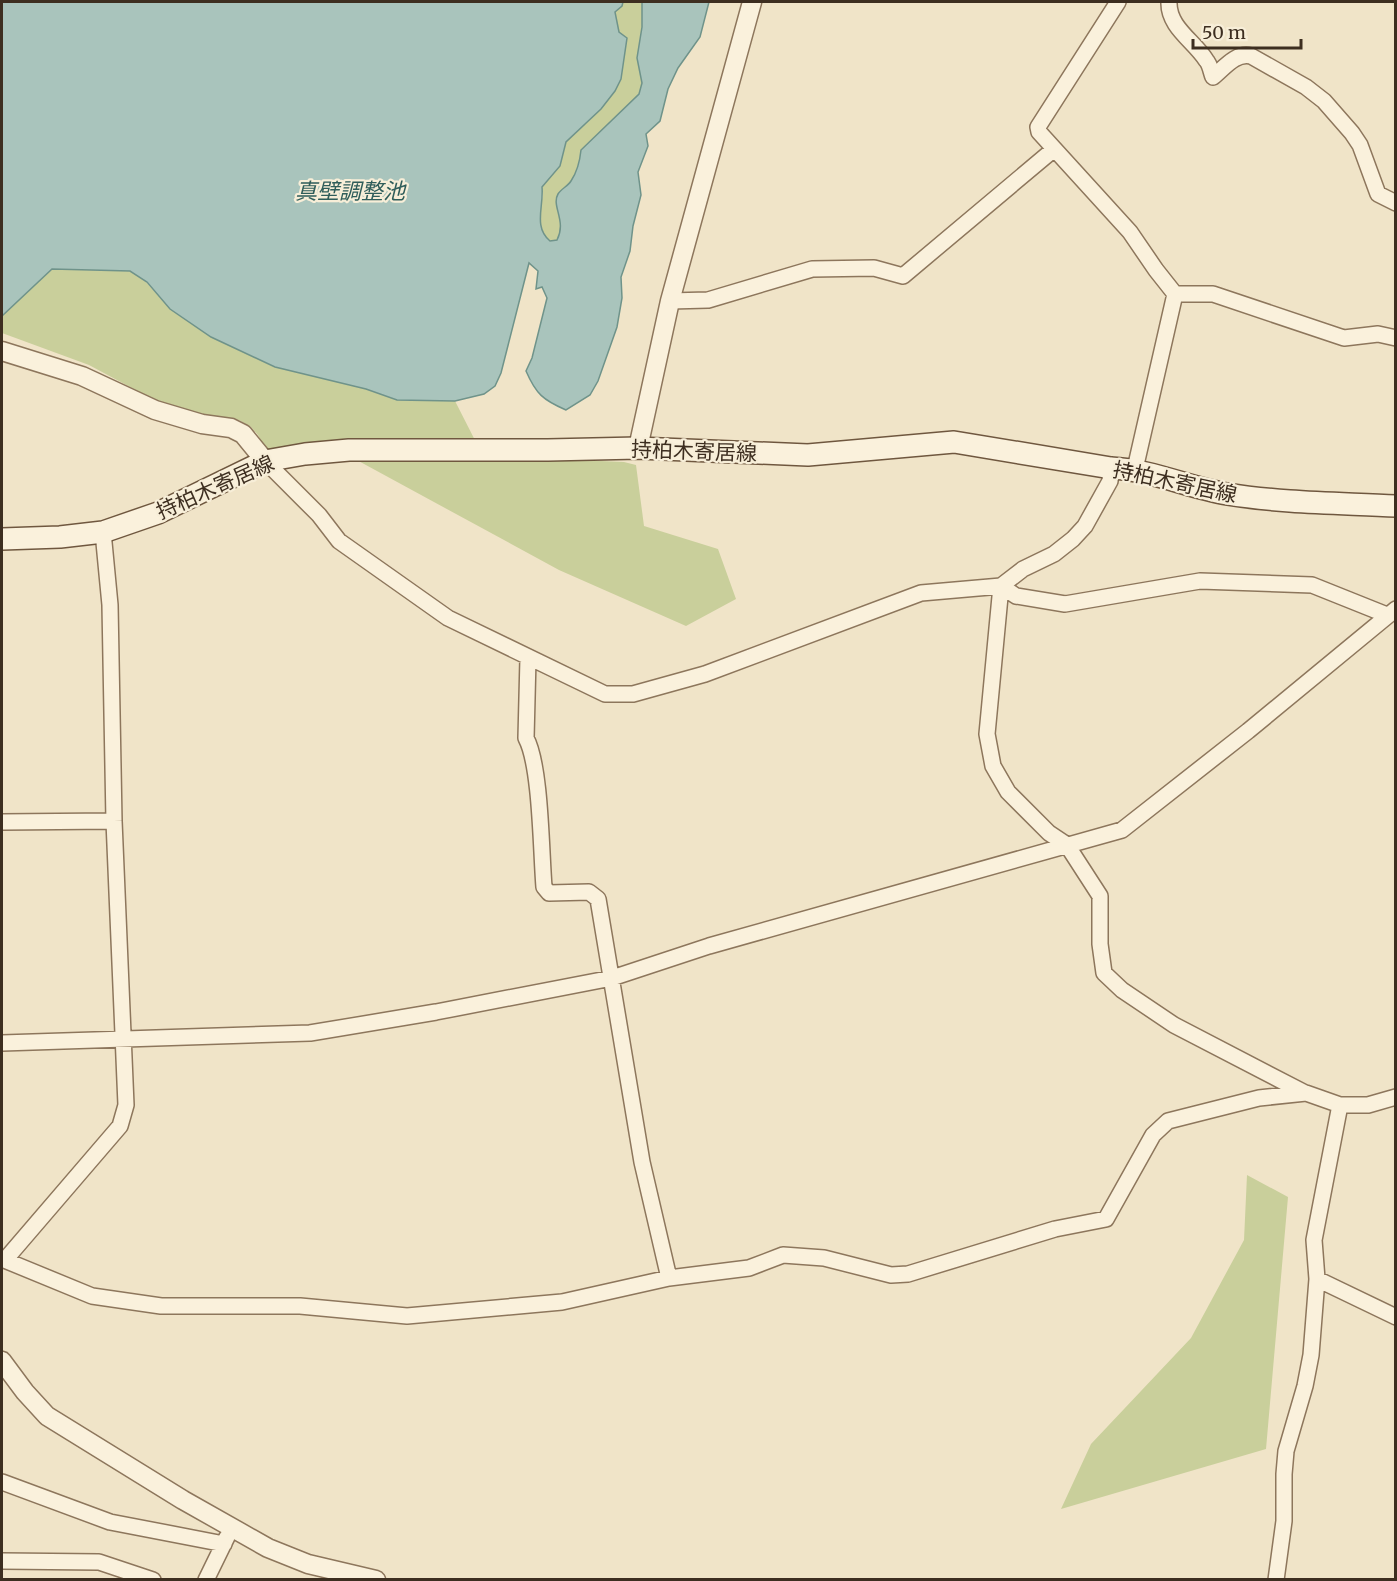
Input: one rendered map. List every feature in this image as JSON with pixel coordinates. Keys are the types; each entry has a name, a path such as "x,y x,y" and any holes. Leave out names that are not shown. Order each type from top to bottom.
{"main road":[{"name":"持柏木寄居線","path":"2,539 60,537 103,532 158,513 265,461 349,450 638,448 807,455 954,442 1111,468 1135,469 1216,492 1256,499 1395,506"}],"street":[{"path":"638,448 670,301 752,2"},
{"path":"1118,2 1038,127 1039,132 1053,150 1130,232 1175,294"},
{"path":"1169,2 1169,10 1183,35 1207,60 1213,77 1239,56 1245,54 1306,87 1324,101 1360,145 1378,194 1395,202"},
{"path":"670,301 708,300 812,269 874,268 903,276 1053,150"},
{"path":"1175,294 1213,294 1344,338 1378,334 1395,339"},
{"path":"1135,469 1175,294"},
{"path":"2,351 82,376 155,410 202,424 231,428 243,434 265,461 319,515 339,541 448,618 605,694 633,694 705,674 921,593 1001,586 1023,569 1054,554 1073,539 1085,526 1110,481 1111,468"},
{"path":"103,532 110,605 114,821 126,1105 120,1126 3,1260 92,1296 161,1306 300,1306 407,1316 562,1302 669,1278 749,1268 783,1255 824,1258 891,1275 908,1274 1055,1229 1106,1219 1153,1135 1168,1121 1259,1098 1306,1093"},
{"path":"1001,586 1016,596 1065,604 1200,581 1312,585 1391,612"},
{"path":"1001,586 987,734 993,766 1008,792 1049,833 1067,845 1100,896 1100,944 1104,974 1122,990 1174,1025 1306,1093 1340,1105 1368,1105 1395,1096"},
{"path":"2,1043 310,1033 435,1012 612,978 709,946 1122,830 1248,732 1391,612"},
{"path":"528,658 526,738 532,748 544,887 549,893 589,892 598,899 642,1162 669,1278"},
{"path":"2,822 114,821"},
{"path":"1276,1580 1284,1521 1284,1474 1287,1451 1311,1355 1317,1279 1314,1240 1340,1105"},
{"path":"1317,1279 1395,1317"},
{"path":"2,1361 36,1406 47,1416 228,1536"},
{"path":"2,1482 110,1522 228,1536 309,1564 376,1580"},
{"path":"206,1580 228,1536"},
{"path":"2,1561 99,1562 153,1580"}],"green space":[{"path":"623,2 642,2 642,27 637,58 642,83 639,94 581,150 578,166 570,183 556,199 560,233 557,240 550,241 544,236 538,215 543,196 542,187 560,166 566,142 590,120 621,79 623,65 615,12"},
{"path":"52,269 129,270 146,282 170,309 211,337 275,367 366,389 397,400 455,401 483,456 624,462 636,465 644,526 718,549 736,599 686,626 559,570 342,452 267,452 251,427 239,420 205,416 158,402 89,365 2,333 2,316"},
{"path":"1247,1175 1288,1197 1266,1449 1061,1509 1091,1444 1191,1338 1244,1240"}],"water":[{"name":"真壁調整池","path":"2,2 623,2 615,12 619,32 627,38 621,79 601,109 566,142 560,166 542,187 541,223 550,241 557,240 560,233 556,199 559,192 570,183 578,166 581,150 639,94 642,83 637,58 642,27 642,2 709,2 700,37 678,68 668,89 660,121 646,134 648,146 638,172 641,195 633,226 630,251 621,277 622,298 617,327 598,381 590,395 566,410 541,395 526,371 532,358 547,298 542,287 536,289 538,271 529,263 501,373 495,386 484,394 455,401 397,400 366,389 275,367 211,337 170,309 147,282 130,271 52,269 2,316"}]}
